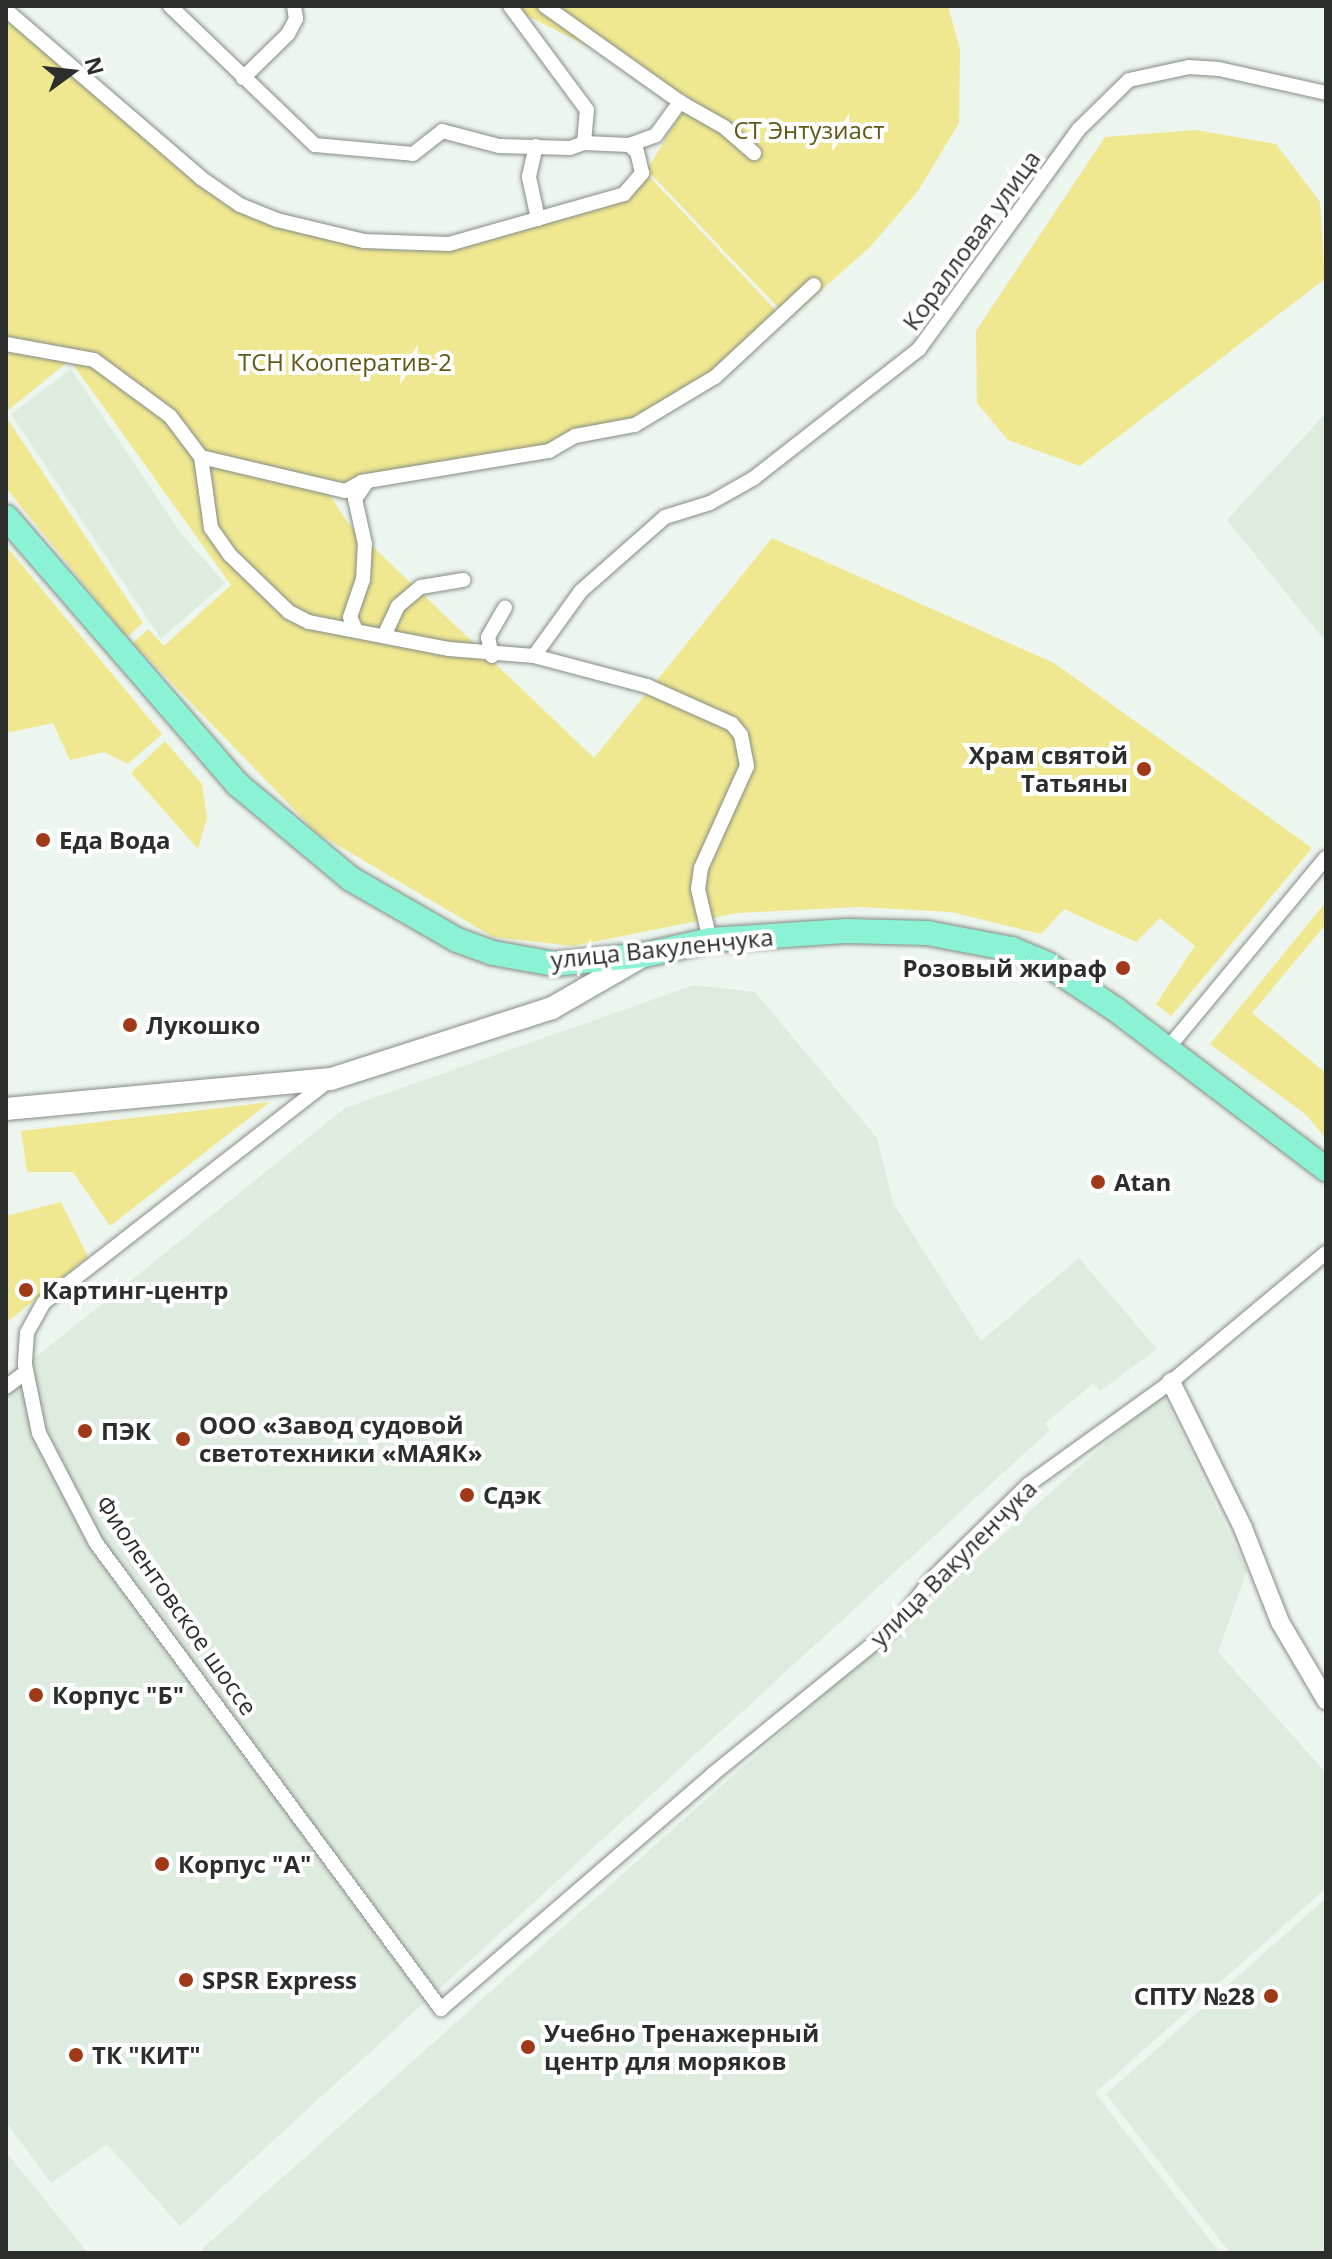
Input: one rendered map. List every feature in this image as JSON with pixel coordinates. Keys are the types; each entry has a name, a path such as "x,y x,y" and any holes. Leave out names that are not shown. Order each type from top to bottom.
{"main road":[{"name":"улица Вакуленчука","path":"6,517 237,784 289,832 351,879 457,940 493,953 554,964 644,955 710,940 847,931 927,933 1012,949 1076,982 1326,1169"},
{"name":"Фиолентовское шоссе","path":"6,1109 331,1079 552,1008 644,955"},
{"path":"552,1008 570,995 571,983 554,964"}],"street":[{"path":"170,6 315,145 413,154 442,131 499,146 629,145 656,135 680,102"},
{"path":"243,78 288,34 296,19 294,6"},
{"path":"510,6 587,110 584,143"},
{"path":"545,6 680,102 724,127 754,153"},
{"path":"6,10 201,178 240,205 277,220 403,246 449,244 624,194 642,173 637,152 629,145"},
{"name":"Коралловая улица","path":"534,656 581,591 665,517 710,503 744,484 919,349 1079,129 1129,80 1204,68 1326,93"},
{"path":"536,146 529,177 538,219"},
{"path":"201,457 345,491 366,481 549,451 575,436 635,425 715,377 814,285"},
{"path":"6,344 94,360 170,416 201,457 211,528 230,555 289,612 309,622 384,636 497,655 534,656 661,692 715,713 741,735 747,766 743,780 701,868 698,889 710,940"},
{"path":"356,630 350,617 363,580 365,544 355,499 366,481"},
{"path":"384,636 398,606 421,587 463,580"},
{"path":"497,655 488,637 505,608"},
{"path":"1168,1048 1326,858"},
{"name":"Фиолентовское шоссе","path":"331,1079 44,1302 27,1333 26,1372 39,1433 96,1543 441,2009"},
{"name":"улица Вакуленчука","path":"441,2009 713,1774 895,1626 933,1578 1029,1484 1171,1382 1326,1253"},
{"path":"6,1387 26,1372"},
{"path":"1171,1382 1243,1528 1280,1622 1326,1700"}],"shaded area":[{"path":"71,369 182,535 225,583 161,639 11,414"},
{"path":"1326,413 1326,642 1227,520"},
{"path":"694,985 755,992 877,1138 893,1203 981,1341 1079,1258 1157,1349 1100,1391 1094,1383 1045,1423 1050,1430 180,2226 107,2144 51,2183 6,2122 6,1381 345,1108"},
{"path":"1162,1393 1247,1571 1218,1652 1326,1773 1326,1888 1095,2093 1220,2253 205,2253 202,2249"},
{"name":"СПТУ №28","path":"1326,1898 1326,2253 1230,2253 1106,2094"},
{"path":"6,2152 88,2253 6,2253"}],"green space":[{"name":"СТ Энтузиаст","path":"508,6 948,6 960,49 959,123 918,191 870,247 789,319 647,170 690,98"},
{"name":"ТСН Кооператив-2","path":"6,18 196,180 353,243 396,251 445,250 493,239 627,198 648,175 785,320 708,375 630,420 550,445 345,483 318,477 348,523 594,758 772,538 1054,663 1312,848 1171,1016 1156,1004 1195,946 1160,918 1136,942 1064,909 1041,934 951,912 859,907 737,913 573,946 493,937 317,833 133,643 148,629 164,646 231,585 70,360 6,412"},
{"path":"1195,130 1276,144 1320,202 1325,279 1080,466 1008,440 977,403 976,331 1105,137"},
{"path":"6,417 143,623 127,637 6,488"},
{"path":"6,546 162,734 128,764 104,752 70,760 53,723 6,733"},
{"path":"165,741 202,784 207,818 198,849 131,773"},
{"path":"1326,902 1326,924 1252,1013 1326,1073 1326,1138 1305,1114 1210,1044"},
{"path":"270,1102 110,1226 73,1172 27,1172 21,1131"},
{"name":"Картинг-центр","path":"61,1202 88,1257 6,1323 6,1216"}],"place":[{"name":"Храм святой Татьяны","path":"1144,769"},
{"name":"Еда Вода","path":"43,840"},
{"name":"Розовый жираф","path":"1123,968"},
{"name":"Лукошко","path":"130,1025"},
{"name":"Atan","path":"1098,1182"},
{"name":"Картинг-центр","path":"26,1290"},
{"name":"ПЭК","path":"85,1431"},
{"name":"ООО «Завод судовой светотехники «МАЯК»","path":"183,1439"},
{"name":"Сдэк","path":"467,1495"},
{"name":"Корпус \"Б\"","path":"36,1695"},
{"name":"Корпус \"А\"","path":"162,1864"},
{"name":"SPSR Express","path":"186,1980"},
{"name":"СПТУ №28","path":"1271,1996"},
{"name":"Учебно Тренажерный центр для моряков","path":"528,2047"},
{"name":"ТК \"КИТ\"","path":"76,2055"}]}
